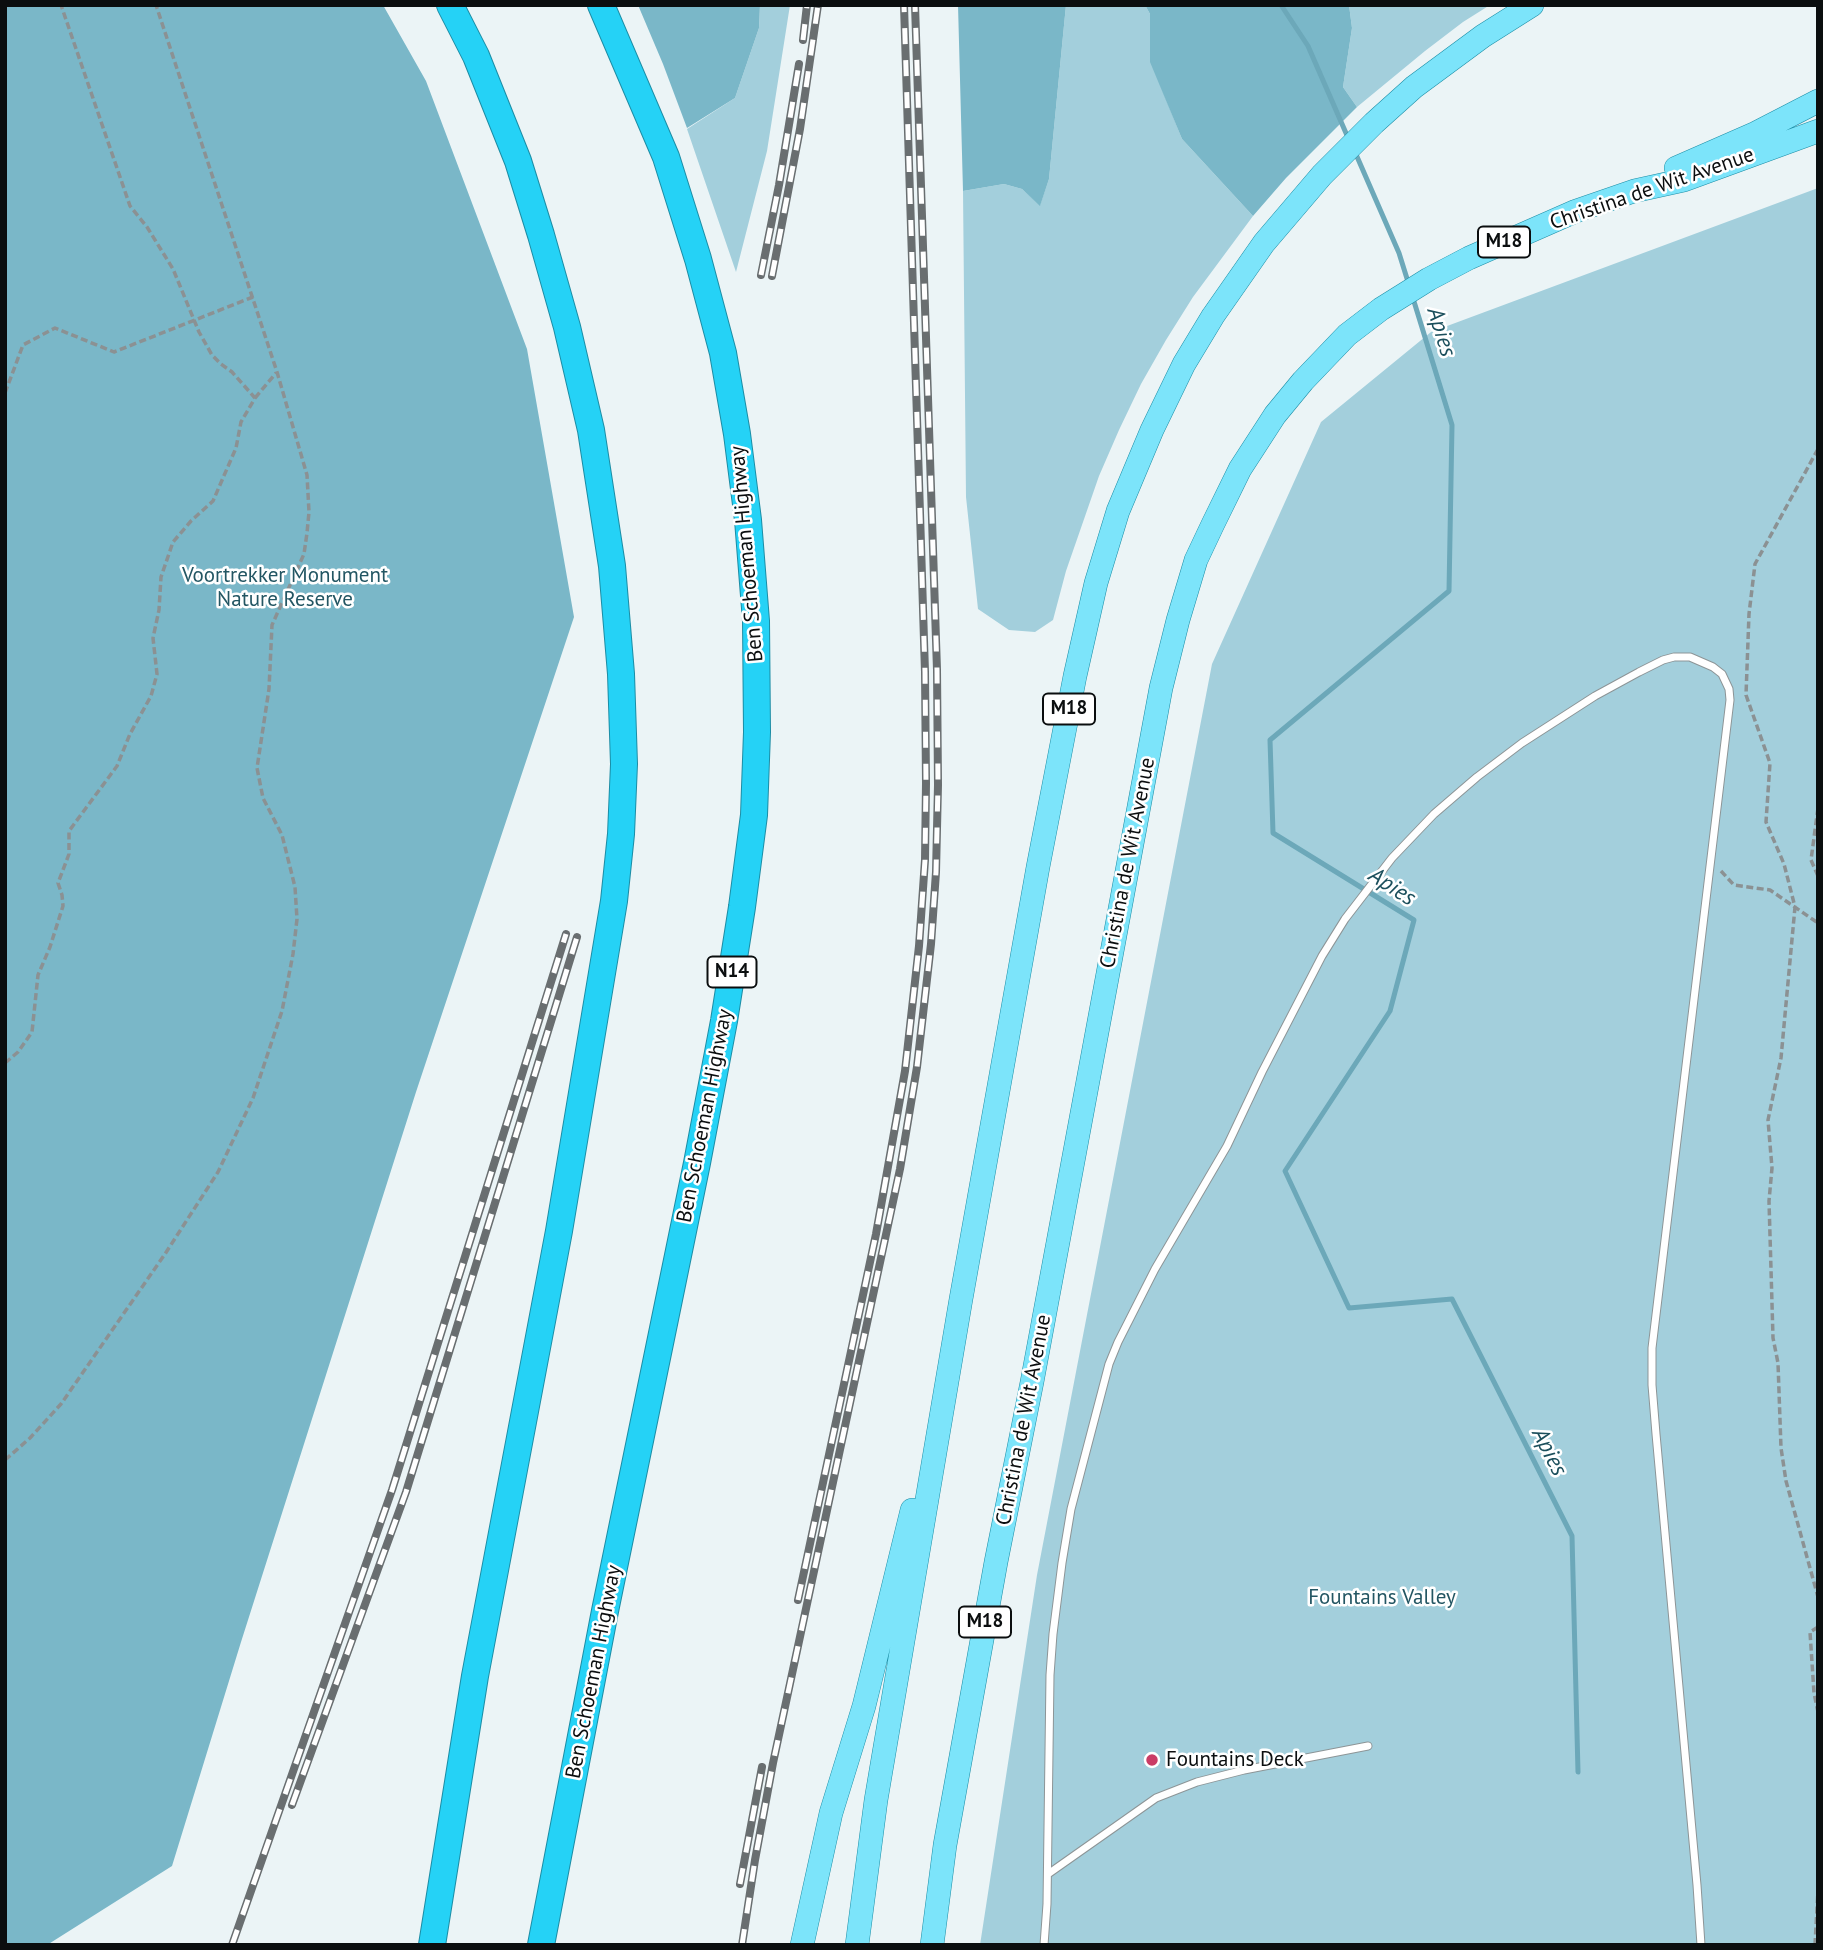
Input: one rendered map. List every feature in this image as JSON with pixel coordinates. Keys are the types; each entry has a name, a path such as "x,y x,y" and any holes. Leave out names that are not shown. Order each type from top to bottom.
{"highway":[{"path":"432,1945 475,1676 559,1231 608,939 621,834 624,764 621,674 612,566 591,430 563,314 518,161 476,56 450,5"},
{"name":"Ben Schoeman Highway","path":"541,1945 605,1611 724,1021 754,815 756,621 748,520 723,353 698,258 666,158 601,5"}],"main road":[{"name":"M18","path":"857,1945 876,1800 1038,867 1075,676 1096,583 1118,511 1157,419 1184,364 1213,316 1264,243 1322,175 1374,123 1414,88 1483,36 1532,5"},
{"path":"1634,191 1674,169 1756,133 1818,101"},
{"name":"Christina de Wit Avenue","path":"932,1945 945,1845 996,1562 1161,688 1196,560 1213,524 1240,469 1275,415 1347,335 1381,309 1469,258 1576,211 1634,191 1684,180 1818,131"},
{"path":"802,1945 831,1813 864,1706 961,1299"}],"lane":[{"path":"1044,1945 1048,1874 1050,1675 1062,1563 1071,1509 1109,1364 1155,1269 1227,1146 1322,956 1345,919 1400,849 1434,814 1477,777 1522,744 1595,696 1639,672 1663,660 1690,657 1713,667 1721,674 1729,689 1729,713 1652,1348 1652,1385 1698,1885 1701,1945"},
{"path":"1048,1874 1156,1798 1244,1770 1368,1746"}],"path":[{"path":"61,5 130,206 147,227 173,269 199,332 212,355 232,372 255,398"},
{"path":"5,1460 30,1438 67,1395 218,1172 253,1098 282,1012 297,919 295,887 282,835 263,798 257,768 268,689 272,625 304,554 309,512 307,475 253,297 156,5"},
{"path":"5,393 23,345 55,328 114,352 253,297"},
{"path":"5,1063 18,1052 32,1032 38,975 63,906 58,883 69,854 69,831 117,766 130,734 151,696 157,674 153,638 159,610 161,577 173,542 213,501 236,448 241,422 255,398 277,372"},
{"path":"1818,449 1755,564 1749,614 1746,695 1770,763 1766,822 1784,864 1795,907 1781,1058 1768,1120 1772,1168 1769,1201 1773,1338 1778,1363 1781,1448 1786,1481 1818,1597"},
{"path":"1818,808 1811,860 1818,876"},
{"path":"1711,861 1734,885 1770,890 1818,923"},
{"path":"1818,1627 1810,1632 1818,1712"},
{"path":"1815,1945 1818,1890"}],"green space":[{"name":"Voortrekker Monument Nature Reserve","path":"5,5 383,5 426,81 527,349 574,617 416,1092 172,1866 47,1945 5,1945"},
{"path":"638,5 760,5 759,28 735,98 687,128"},
{"path":"760,5 790,5 767,151 736,272 687,129 735,98 759,28"},
{"path":"958,5 1066,5 1049,179 1040,206 1022,189 1004,184 963,191"},
{"path":"1066,5 1145,5 1150,14 1151,62 1182,139 1253,216 1193,297 1141,384 1099,476 1066,571 1053,620 1035,632 1009,630 978,609 966,497 963,191 1004,184 1022,189 1040,205 1049,179"},
{"path":"1145,5 1349,5 1352,28 1343,87 1357,107 1286,178 1253,216 1182,139 1150,62 1150,14"},
{"path":"1349,5 1490,5 1425,51 1357,107 1343,87 1352,28"},
{"name":"Fountains Valley","path":"1818,188 1818,1945 980,1945 1037,1575 1212,664 1321,422 1431,332"}],"waterway":[{"name":"Apies","path":"1281,5 1308,46 1349,140"},
{"name":"Apies","path":"1355,152 1399,253 1409,285"},
{"name":"Apies","path":"1412,295 1452,425 1449,591 1270,740 1273,833 1414,920 1390,1011 1285,1171 1349,1308 1452,1299 1572,1536 1578,1772"}],"railway":[{"path":"803,40 807,5"},
{"path":"772,276 800,129 818,5"},
{"path":"798,1600 876,1234 905,1071 919,946 925,860 925,672 904,5"},
{"path":"742,1945 773,1763 900,1169 917,1067 931,944 938,785 937,670 915,5"},
{"path":"761,275 799,64"},
{"path":"232,1945 392,1490 566,934"},
{"path":"292,1805 406,1492 577,937"},
{"path":"740,1884 762,1767"}],"place":[{"name":"Fountains Deck","path":"1152,1760"}]}
